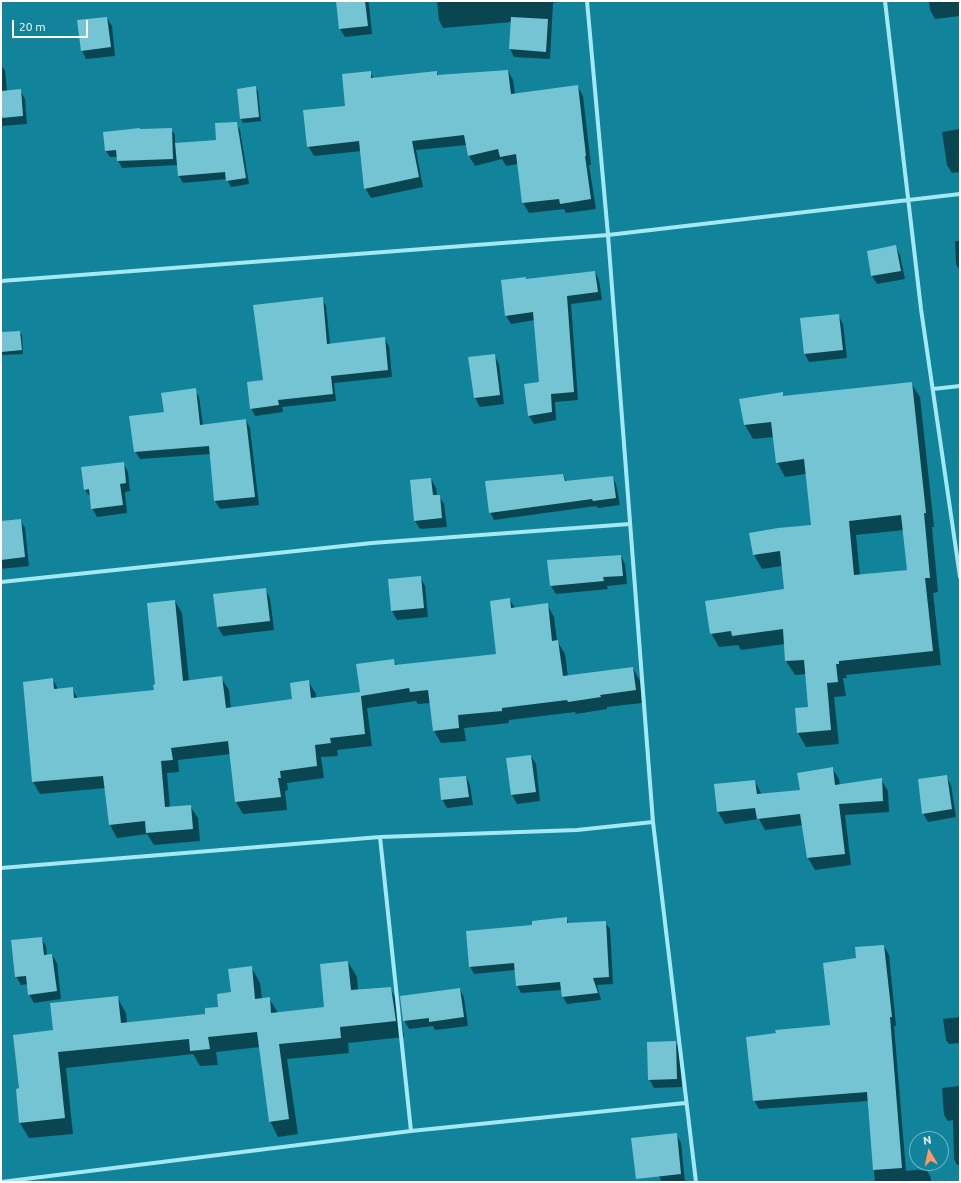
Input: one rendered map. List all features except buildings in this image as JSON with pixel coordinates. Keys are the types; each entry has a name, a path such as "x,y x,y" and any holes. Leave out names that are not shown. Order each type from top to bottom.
{"street":[{"path":"587,1 608,235 653,822 685,1103 696,1182"},
{"path":"885,1 921,309 960,577"},
{"path":"1,281 608,235 960,194"},
{"path":"933,389 960,386"},
{"path":"1,582 372,543 630,524"},
{"path":"1,868 380,837 577,830 653,822"},
{"path":"380,837 411,1131"},
{"path":"1,1182 411,1131 685,1103"}]}
